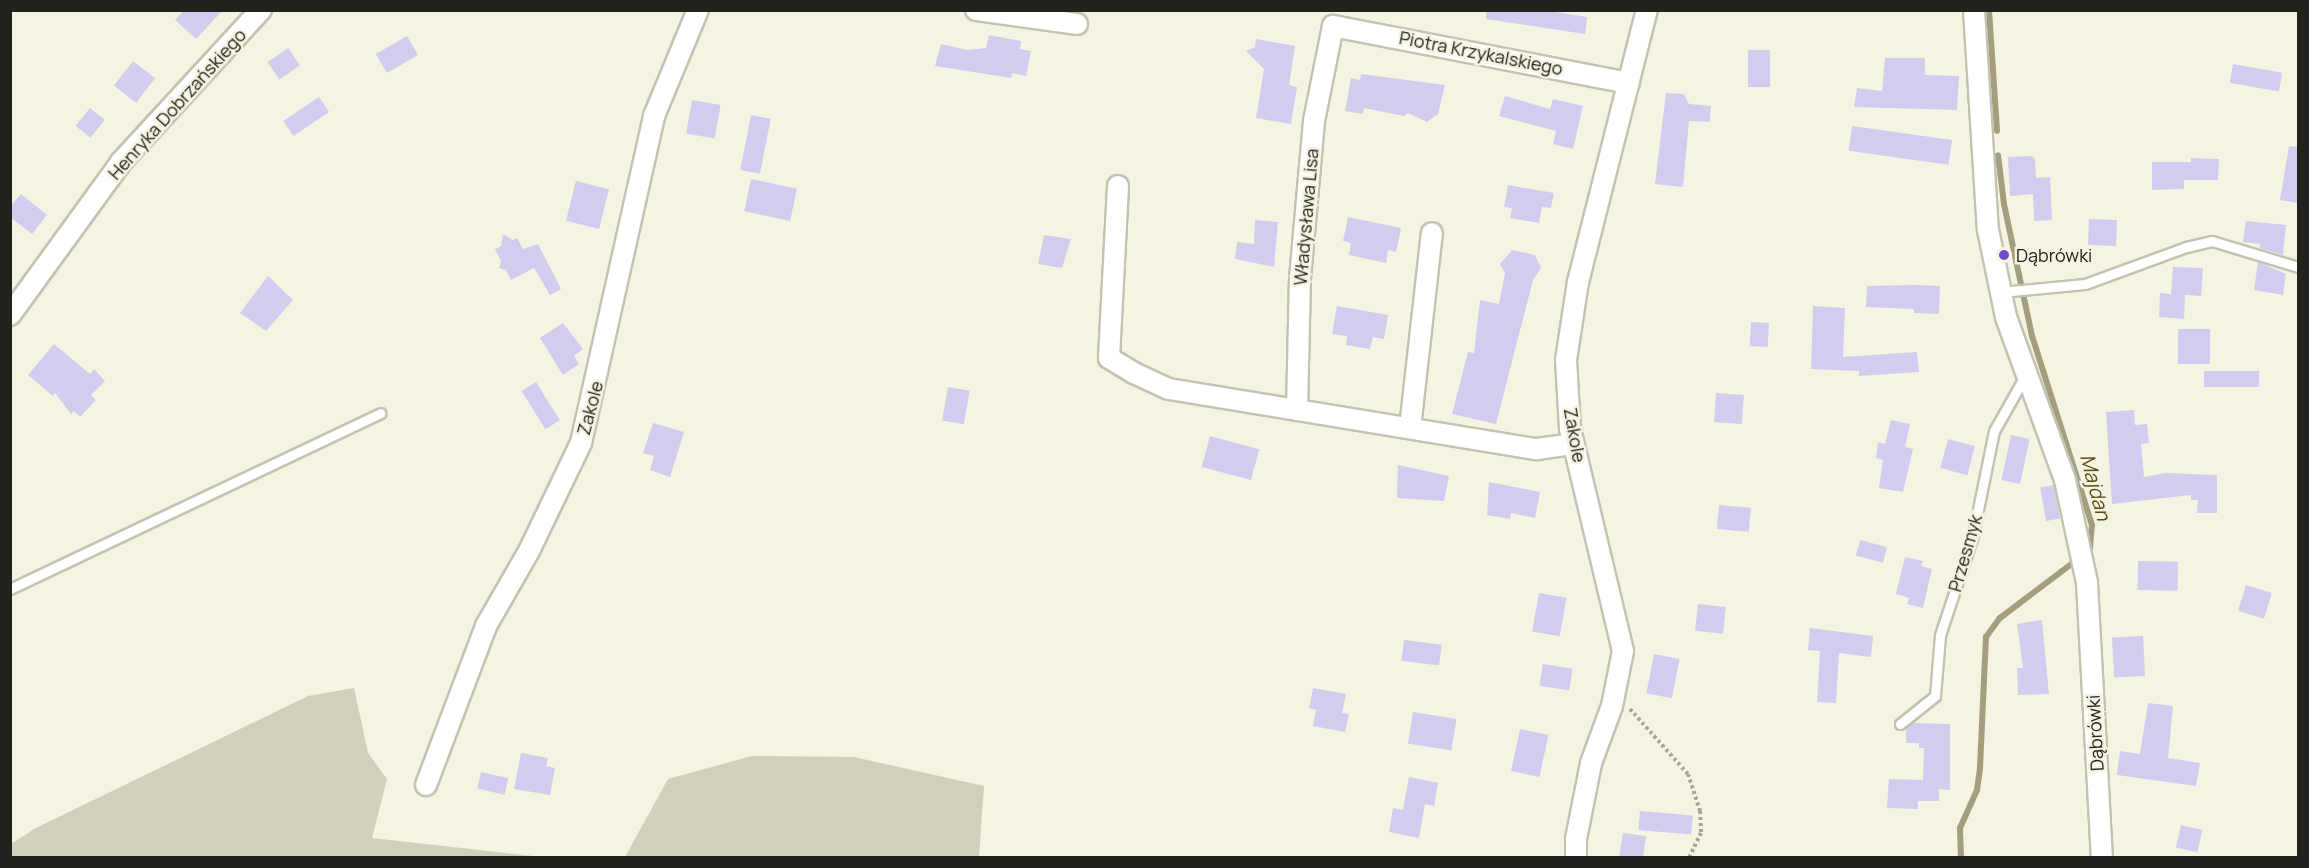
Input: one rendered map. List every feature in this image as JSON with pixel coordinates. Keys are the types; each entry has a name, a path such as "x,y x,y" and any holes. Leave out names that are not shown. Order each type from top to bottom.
{"street":[{"name":"Henryka Dobrzańskiego","path":"10,315 121,162 261,10"},
{"name":"Zakole","path":"426,784 486,626 529,550 581,443 654,116 698,10"},
{"path":"976,10 1077,24"},
{"name":"Zakole","path":"1576,858 1576,840 1591,763 1615,694 1623,651 1574,444 1566,360 1578,282 1647,10"},
{"name":"Dąbrówki","path":"1974,10 1988,230 2008,291 2026,374 2065,480 2081,556 2102,858"},
{"name":"Piotra Krzykalskiego","path":"1333,26 1629,84"},
{"name":"Władysława Lisa","path":"1297,410 1300,278 1313,132 1333,26"},
{"path":"1118,186 1109,358 1169,388 1538,449 1574,444"},
{"path":"1410,428 1432,233"}],"lane":[{"path":"2008,291 2085,284 2186,247 2212,241 2298,267"},
{"name":"Przesmyk","path":"1900,724 1935,696 1940,635 1972,538 1994,431 2026,374"},
{"path":"10,588 380,413"}],"path":[{"path":"1615,694 1688,774 1700,811 1701,833 1689,858"}],"shaded area":[{"path":"354,688 368,753 387,779 372,838 542,857 11,857 11,844 36,828 308,696"},
{"path":"752,756 854,757 984,786 979,857 625,857 668,779"}],"building":[{"path":"184,10 223,10 196,39 175,20"},
{"path":"1486,10 1543,10 1587,17 1585,34 1486,19"},
{"path":"989,35 1021,41 1020,49 1031,51 1026,76 1012,73 1011,78 935,66 941,44 967,50 986,48"},
{"path":"407,36 418,55 387,73 376,54"},
{"path":"1256,39 1295,46 1289,85 1297,87 1291,124 1256,118 1264,69 1246,51 1255,47"},
{"path":"288,48 300,65 280,80 268,62"},
{"path":"1748,50 1770,50 1770,87 1748,87"},
{"path":"1885,58 1925,58 1925,75 1959,76 1957,110 1854,107 1857,88 1882,91"},
{"path":"133,61 155,78 136,103 114,85"},
{"path":"2233,64 2282,73 2279,91 2230,83"},
{"path":"1361,74 1445,85 1438,114 1427,122 1408,113 1404,116 1364,108 1363,114 1345,111 1351,78 1360,80"},
{"path":"1666,93 1684,94 1689,104 1711,106 1710,122 1689,121 1683,187 1655,184"},
{"path":"1505,96 1550,109 1553,99 1583,106 1573,149 1553,144 1556,131 1499,116"},
{"path":"319,97 329,112 293,136 283,121"},
{"path":"692,100 721,105 715,139 686,133"},
{"path":"90,108 105,120 90,138 76,126"},
{"path":"751,115 771,119 760,174 740,170"},
{"path":"1852,126 1952,140 1949,165 1849,151"},
{"path":"2289,146 2298,147 2298,203 2280,200"},
{"path":"2031,156 2035,159 2036,178 2050,177 2052,220 2034,221 2033,194 2010,196 2008,157"},
{"path":"2191,158 2219,159 2218,180 2184,180 2184,189 2152,190 2152,162 2191,162"},
{"path":"751,179 797,189 790,221 744,211"},
{"path":"576,181 609,189 599,229 566,221"},
{"path":"1508,185 1554,193 1551,208 1542,207 1539,223 1510,218 1512,208 1504,207"},
{"path":"21,194 47,215 32,234 10,217 10,207"},
{"path":"1348,217 1401,228 1396,252 1388,250 1386,263 1349,255 1351,243 1343,241"},
{"path":"2089,219 2117,220 2116,246 2088,245"},
{"path":"1255,220 1278,222 1274,267 1235,259 1237,242 1254,244"},
{"path":"2246,221 2286,225 2283,255 2260,248 2260,244 2243,242"},
{"path":"503,234 513,240 517,238 523,249 538,244 561,289 550,295 534,268 511,280 506,270 499,268 501,261 495,249 501,246"},
{"path":"1044,235 1071,239 1062,268 1038,264"},
{"path":"1512,250 1535,255 1541,268 1533,280 1496,424 1452,414 1468,352 1474,353 1480,300 1499,304 1505,273 1500,264"},
{"path":"2258,262 2286,274 2283,295 2254,290"},
{"path":"2173,267 2203,268 2201,296 2177,294 2185,295 2184,319 2159,317 2160,293 2171,294"},
{"path":"268,276 293,300 266,331 240,313"},
{"path":"1867,286 1940,286 1939,314 1914,313 1914,309 1866,307"},
{"path":"1337,306 1388,315 1384,339 1373,337 1370,349 1346,345 1347,336 1332,334"},
{"path":"1813,306 1845,308 1843,357 1917,352 1919,372 1859,376 1859,371 1811,369"},
{"path":"1751,322 1769,323 1768,347 1750,346"},
{"path":"563,323 583,349 574,356 579,364 563,375 540,338"},
{"path":"2178,329 2210,329 2210,364 2178,364"},
{"path":"54,344 90,374 94,369 105,381 91,395 96,400 80,417 74,411 71,414 55,393 53,396 28,375"},
{"path":"2204,371 2259,371 2259,387 2204,387"},
{"path":"536,382 560,420 545,429 522,391"},
{"path":"948,387 970,391 964,424 942,420"},
{"path":"1716,393 1744,395 1742,424 1714,422"},
{"path":"2134,410 2135,425 2147,424 2149,443 2141,444 2144,477 2165,473 2217,475 2217,513 2197,513 2198,500 2191,500 2191,495 2112,504 2106,412"},
{"path":"1891,420 1910,424 1905,447 1913,449 1903,492 1879,488 1883,460 1876,458 1878,442 1885,444"},
{"path":"653,423 684,432 670,477 650,470 654,456 643,453"},
{"path":"2011,435 2030,439 2020,484 2001,480"},
{"path":"1210,436 1259,449 1251,480 1202,467"},
{"path":"1948,439 1975,446 1967,475 1940,468"},
{"path":"1398,465 1449,476 1444,501 1397,498"},
{"path":"1489,482 1540,492 1535,518 1511,513 1510,519 1487,515"},
{"path":"2054,485 2060,518 2046,521 2040,487"},
{"path":"1719,505 1751,508 1749,532 1717,529"},
{"path":"1860,540 1887,547 1883,563 1856,555"},
{"path":"1905,557 1923,561 1921,566 1932,569 1923,608 1907,604 1909,598 1896,594"},
{"path":"2138,561 2178,562 2177,591 2137,590"},
{"path":"2246,585 2272,593 2264,619 2238,611"},
{"path":"1539,593 1567,598 1560,636 1532,631"},
{"path":"1698,604 1726,607 1723,634 1695,631"},
{"path":"2042,620 2049,694 2018,695 2017,668 2023,668 2017,624"},
{"path":"1810,628 1873,636 1871,657 1839,653 1836,703 1817,702 1820,651 1808,650"},
{"path":"2143,636 2145,676 2114,678 2112,638"},
{"path":"1404,640 1442,645 1439,665 1401,661"},
{"path":"1654,654 1680,659 1672,698 1646,693"},
{"path":"1543,664 1573,669 1569,690 1540,686"},
{"path":"1313,688 1346,694 1342,713 1349,714 1345,732 1313,726 1316,710 1309,708"},
{"path":"2148,703 2173,706 2168,758 2200,763 2196,786 2117,775 2120,751 2140,754"},
{"path":"1413,712 1456,719 1451,750 1408,744"},
{"path":"1913,723 1950,724 1950,790 1939,789 1939,801 1918,801 1918,809 1887,808 1889,779 1923,780 1924,748 1919,748 1919,743 1906,743 1906,728"},
{"path":"1520,729 1548,735 1539,777 1511,771"},
{"path":"521,753 548,758 546,766 555,768 550,795 514,789"},
{"path":"481,772 508,778 504,795 477,789"},
{"path":"1409,777 1438,783 1434,806 1425,804 1419,838 1389,832 1393,808 1403,810"},
{"path":"1640,811 1693,816 1691,835 1638,830"},
{"path":"2181,825 2202,830 2197,852 2176,847"},
{"path":"1623,833 1646,836 1643,858 1619,858"}],"waterway":[{"name":"Majdan","path":"1989,10 1997,131"},
{"name":"Majdan","path":"1961,858 1960,828 1977,790 1980,768 1986,637 2000,618 2082,556 2090,547 2092,525 2032,336 2004,204 1998,155"}],"place":[{"name":"Dąbrówki","path":"2004,255"}]}
